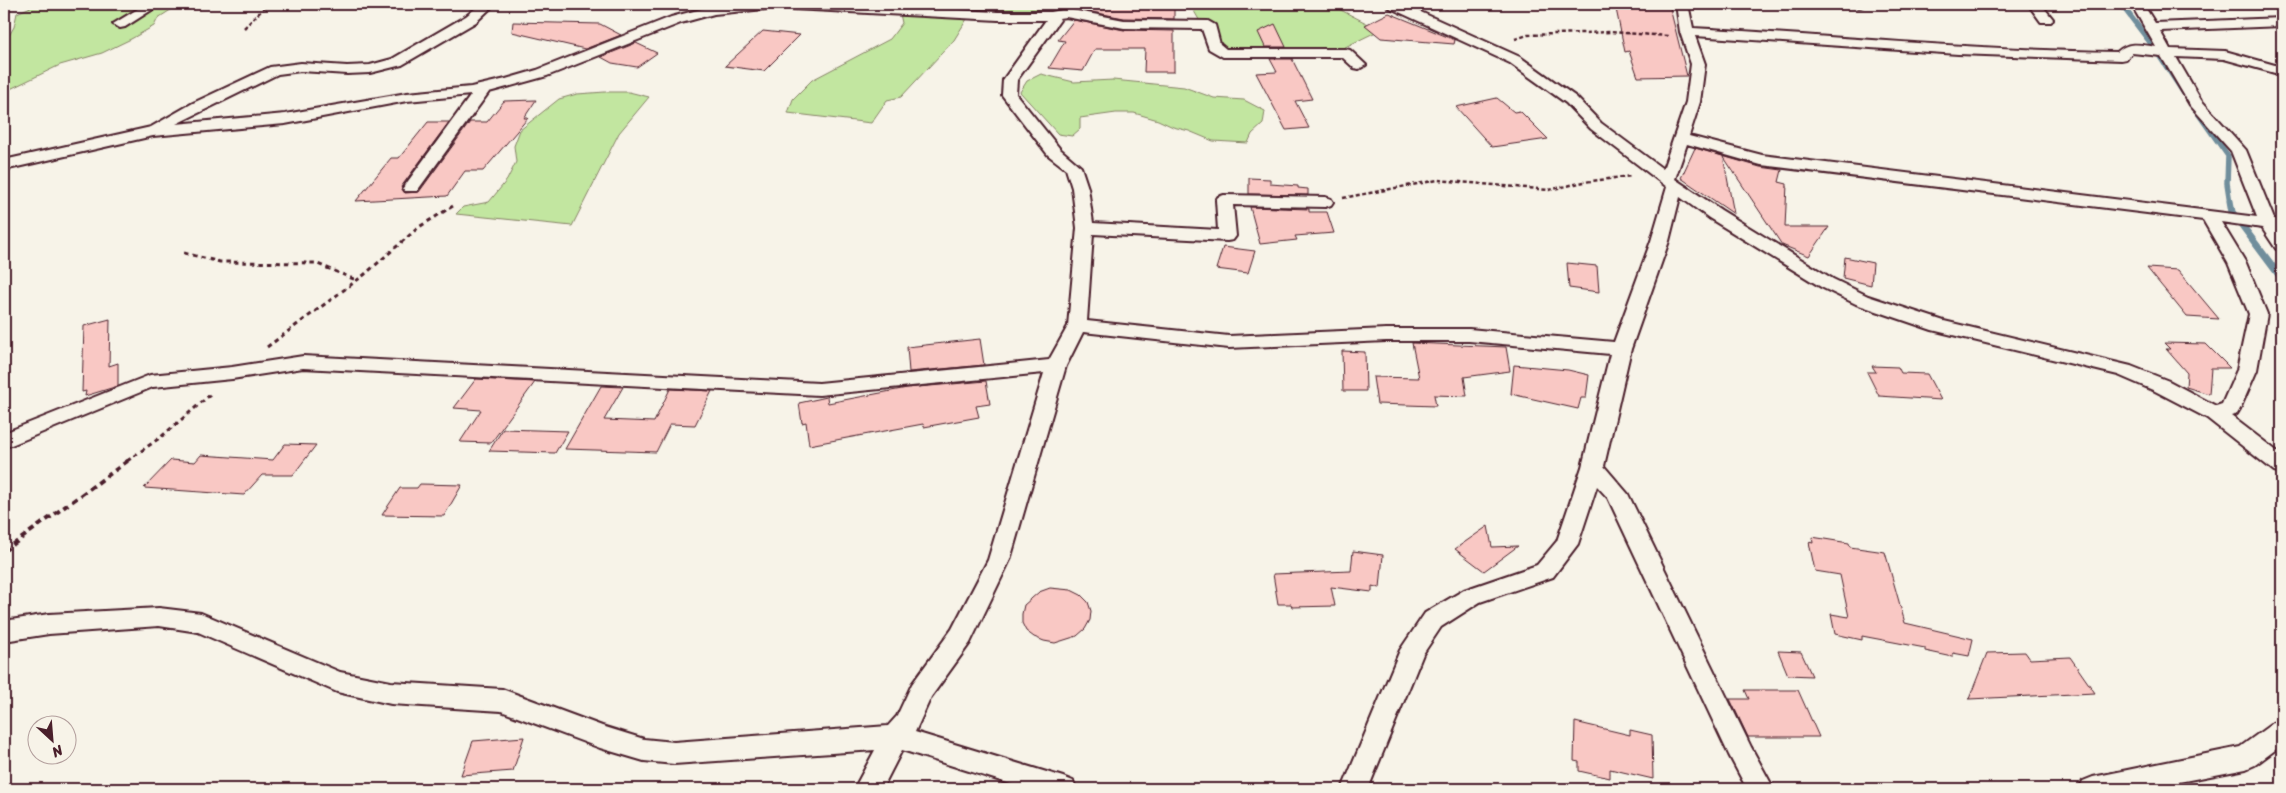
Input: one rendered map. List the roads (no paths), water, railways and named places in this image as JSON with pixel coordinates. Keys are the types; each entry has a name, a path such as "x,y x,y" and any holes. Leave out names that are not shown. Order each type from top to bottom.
{"street":[{"path":"120,24 155,4"},
{"path":"153,131 206,102 263,74 276,70 301,67 347,70 370,69 397,62 471,19 489,4"},
{"path":"4,165 153,131 285,119 407,97 484,88 542,73 676,20 713,10 775,4 998,16 1059,14 1124,24 1208,25 1214,46 1223,53 1345,53 1359,65"},
{"path":"868,789 895,737 907,723 921,692 961,636 1000,560 1056,366 1077,326 1085,228 1080,188 1073,167 1054,152 1041,133 1009,95 1010,80 1053,20 1059,14 1084,4"},
{"path":"1393,4 1515,60 1571,100 1596,126 1666,179 1715,214 1827,283 1862,300 1939,326 2124,370 2162,386 2214,414 2237,429 2282,466"},
{"path":"1355,789 1412,650 1433,620 1472,596 1545,571 1567,544 1593,467 1621,349 1660,241 1666,179 1693,102 1698,64 1688,35 1682,4"},
{"path":"2034,4 2046,19"},
{"path":"2137,4 2195,102 2238,150 2270,224 2282,245"},
{"path":"2152,27 2282,22"},
{"path":"1688,35 1762,36 1920,49 2088,56 2120,56 2129,48 2167,53 2225,55 2282,71"},
{"path":"410,188 484,88"},
{"path":"1681,138 1762,160 2270,224"},
{"path":"1085,228 1227,236 1224,200 1325,202"},
{"path":"2214,414 2230,409 2244,378 2258,314 2216,217"},
{"path":"1077,326 1195,340 1229,342 1386,335 1469,335 1621,349"},
{"path":"4,441 150,381 232,373 303,362 819,389 1056,366"},
{"path":"1593,467 1617,494 1742,756 1761,789"},
{"path":"4,631 49,624 159,616 201,623 337,682 391,693 502,700 644,750 674,753 895,737 1063,789"},
{"path":"2093,789 2162,773 2246,758 2282,731"}],"waterway":[{"path":"2121,4 2153,46 2185,95"},
{"path":"2195,109 2228,156 2227,183 2230,203"},
{"path":"2230,201 2232,212 2282,279"}]}
